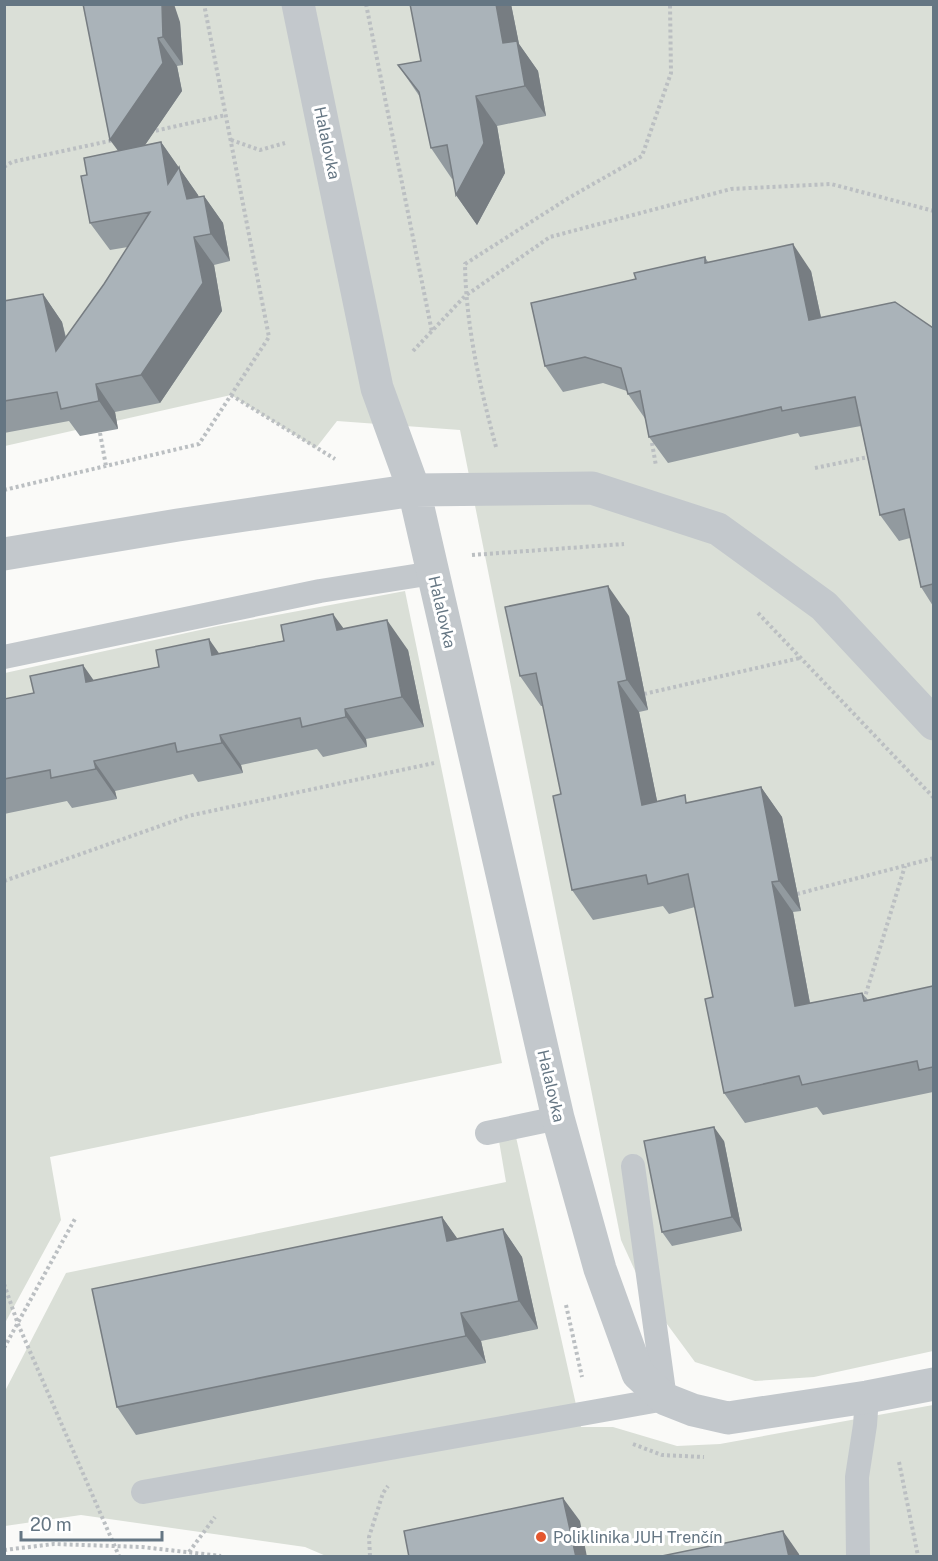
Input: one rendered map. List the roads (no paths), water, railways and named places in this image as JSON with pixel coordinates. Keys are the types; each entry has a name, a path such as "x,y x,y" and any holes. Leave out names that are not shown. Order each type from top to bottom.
{"street":[{"name":"Halalovka","path":"298,4 377,388 401,491 432,567 558,1118 600,1269 638,1374 665,1399 693,1410 729,1418 933,1384"},
{"path":"4,554 401,491 592,488 718,529 824,606 933,724"}],"lane":[{"path":"4,657 432,567"},
{"path":"487,1133 558,1118"},
{"path":"143,1492 665,1399 633,1166"},
{"path":"858,1557 857,1477 867,1396"}],"place":[{"name":"Poliklinika JUH Trenčín","path":"541,1537"}]}
